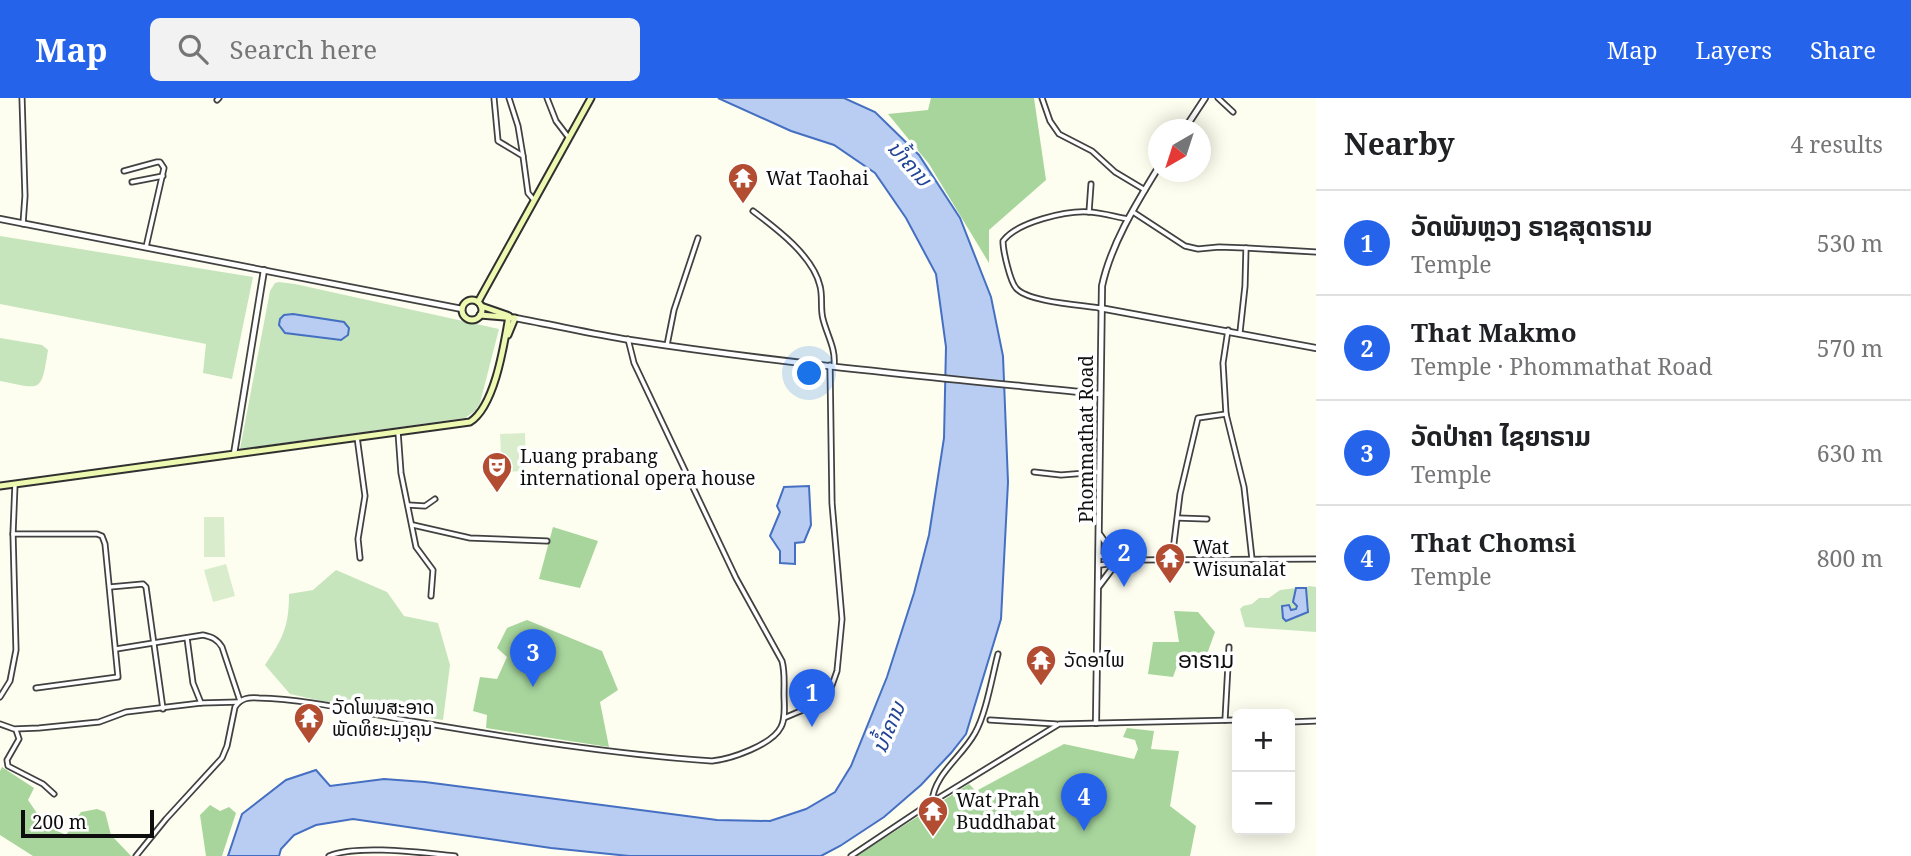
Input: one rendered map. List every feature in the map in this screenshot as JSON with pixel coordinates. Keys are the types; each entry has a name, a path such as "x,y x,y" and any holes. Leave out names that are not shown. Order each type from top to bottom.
{"main road":[{"path":"480,315 479,304 591,98"},
{"path":"467,301 512,317 480,315 476,319 470,319 464,315 462,309 467,301"},
{"path":"0,486 470,422 488,400 512,317"}],"street":[{"path":"22,98 25,196 23,223"},
{"path":"494,98 498,141 523,156"},
{"path":"509,98 518,127 528,193 534,200"},
{"path":"547,98 556,121 569,138"},
{"path":"1042,98 1049,121 1059,134 1092,151 1115,172 1144,190"},
{"path":"1191,119 1205,98"},
{"path":"1218,98 1233,112"},
{"path":"124,171 160,162 165,171 146,247"},
{"path":"132,182 163,176"},
{"name":"Phommathat Road","path":"1096,723 1100,565 1100,308 1105,271 1128,219 1149,182"},
{"path":"1089,212 1091,184"},
{"path":"753,211 787,238 816,275 821,288 822,316 835,355 832,365 832,503 842,619 837,671 831,688 817,704 784,718"},
{"path":"1128,219 1089,212 1068,213 1025,225 1012,232 1003,243 1014,285 1020,292 1035,298 1240,332 1316,348"},
{"path":"1133,212 1185,246 1198,249 1246,247 1316,252"},
{"path":"0,219 462,309"},
{"path":"667,345 674,310 698,238"},
{"path":"1240,332 1246,247"},
{"path":"234,454 264,270"},
{"path":"512,317 667,345 1100,394"},
{"path":"1228,330 1223,363 1226,414 1244,487 1252,559"},
{"path":"14,729 99,722 127,712 256,698 594,750 712,761 724,760 759,746 780,730 784,718 785,674 782,661 720,545 634,363 628,339"},
{"path":"1172,559 1180,494 1198,418 1226,414"},
{"path":"398,432 401,472 416,547 433,570 431,596"},
{"path":"357,437 365,496 358,539 360,558"},
{"path":"1034,472 1099,472"},
{"path":"0,697 10,681 16,650 13,534 15,484"},
{"path":"408,505 425,506 435,499"},
{"path":"1178,518 1207,519"},
{"path":"413,525 470,538 547,541"},
{"path":"1099,533 1112,552 1128,560"},
{"path":"13,534 100,535 105,544 119,675 117,679 36,688"},
{"path":"1100,556 1128,560"},
{"path":"1100,565 1128,560 1316,559"},
{"path":"1099,587 1111,570 1128,560"},
{"path":"110,587 145,585 163,709"},
{"path":"116,649 203,635 218,640 239,701 222,758 136,856"},
{"path":"187,638 193,683 201,703"},
{"path":"1225,720 1229,647"},
{"path":"932,802 938,782 976,733 998,654"},
{"path":"990,720 1059,724 1232,720"},
{"path":"1295,722 1316,722"},
{"path":"0,724 18,732 19,738 7,760 8,766 43,784 54,794"},
{"path":"852,856 932,802 1059,724"},
{"path":"329,856 341,852 455,856"}],"green space":[{"path":"931,98 1034,98 1046,180 989,230 989,263 929,164 888,114 928,110"},
{"path":"0,236 253,277 232,379 203,373 206,344 0,304"},
{"path":"275,283 499,329 480,403 475,411 465,418 240,449 270,291"},
{"path":"0,338 42,345 48,350 43,375 37,385 24,386 0,381"},
{"path":"525,433 526,471 502,472 500,434"},
{"path":"204,517 224,517 225,557 204,557"},
{"path":"553,527 598,541 580,588 539,579"},
{"path":"226,564 235,596 213,602 204,570"},
{"path":"336,570 387,592 404,616 438,623 450,665 443,720 290,694 265,665 284,632 289,594 313,590"},
{"path":"1316,587 1316,632 1245,627 1240,609 1259,598 1269,598 1280,590 1296,588 1293,601 1296,609 1288,608 1283,618 1309,609 1306,588"},
{"path":"1174,611 1198,612 1215,632 1203,665 1177,666 1173,677 1148,674 1153,642 1179,642"},
{"path":"527,620 602,651 618,690 600,702 609,747 486,728 487,715 473,711 480,677 497,679 507,657 497,648 507,628"},
{"path":"1127,728 1154,731 1151,749 1179,751 1170,806 1196,826 1190,856 856,856 969,784 976,791 1064,744 1134,759 1138,749 1135,740 1123,737"},
{"path":"2,767 34,788 28,800 45,825 66,835 81,812 97,809 105,812 111,835 131,856 33,856 0,835"},
{"path":"210,805 220,811 229,807 236,813 222,856 206,856 200,815"}],"water":[{"name":"ນ້ຳຄານ","path":"718,98 844,98 875,112 919,155 960,218 991,297 1003,356 1008,482 1001,619 966,734 921,785 884,817 821,856 629,856 551,848 353,819 316,825 294,835 281,849 279,856 228,856 242,814 286,780 316,770 330,786 384,779 425,782 717,820 770,821 806,809 835,792 851,766 887,677 929,535 944,438 946,347 936,274 906,218 875,173 834,145 791,131"},
{"path":"284,315 344,322 349,328 348,335 341,340 285,333 279,325 280,319"},
{"path":"809,486 811,525 804,542 795,543 795,564 780,563 780,551 770,536 780,512 777,506 784,487"},
{"path":"1296,588 1306,588 1308,612 1286,621 1283,618 1282,606 1289,605 1291,610 1296,609 1297,606 1293,602"}],"place":[{"name":"Wat Taohai","path":"743,205"},
{"name":"Luang prabang international opera house","path":"497,494"},
{"name":"Wat Wisunalat","path":"1170,585"},
{"name":"That Makmo","path":"1124,587"},
{"name":"ວັດປ່າຄາ ໄຊຍາຣາມ","path":"533,687"},
{"name":"ວັດອາໄພ","path":"1041,687"},
{"name":"ວັດພັນຫຼວງ ຣາຊສຸດາຣາມ","path":"812,727"},
{"name":"ວັດໂພນສະອາດ ພັດທິຍະມຸງຄຸນ","path":"309,745"},
{"name":"That Chomsi","path":"1084,831"},
{"name":"Wat Prah Buddhabat","path":"933,838"}],"district":[{"name":"ອາຮາມ","path":"1206,659"}]}
